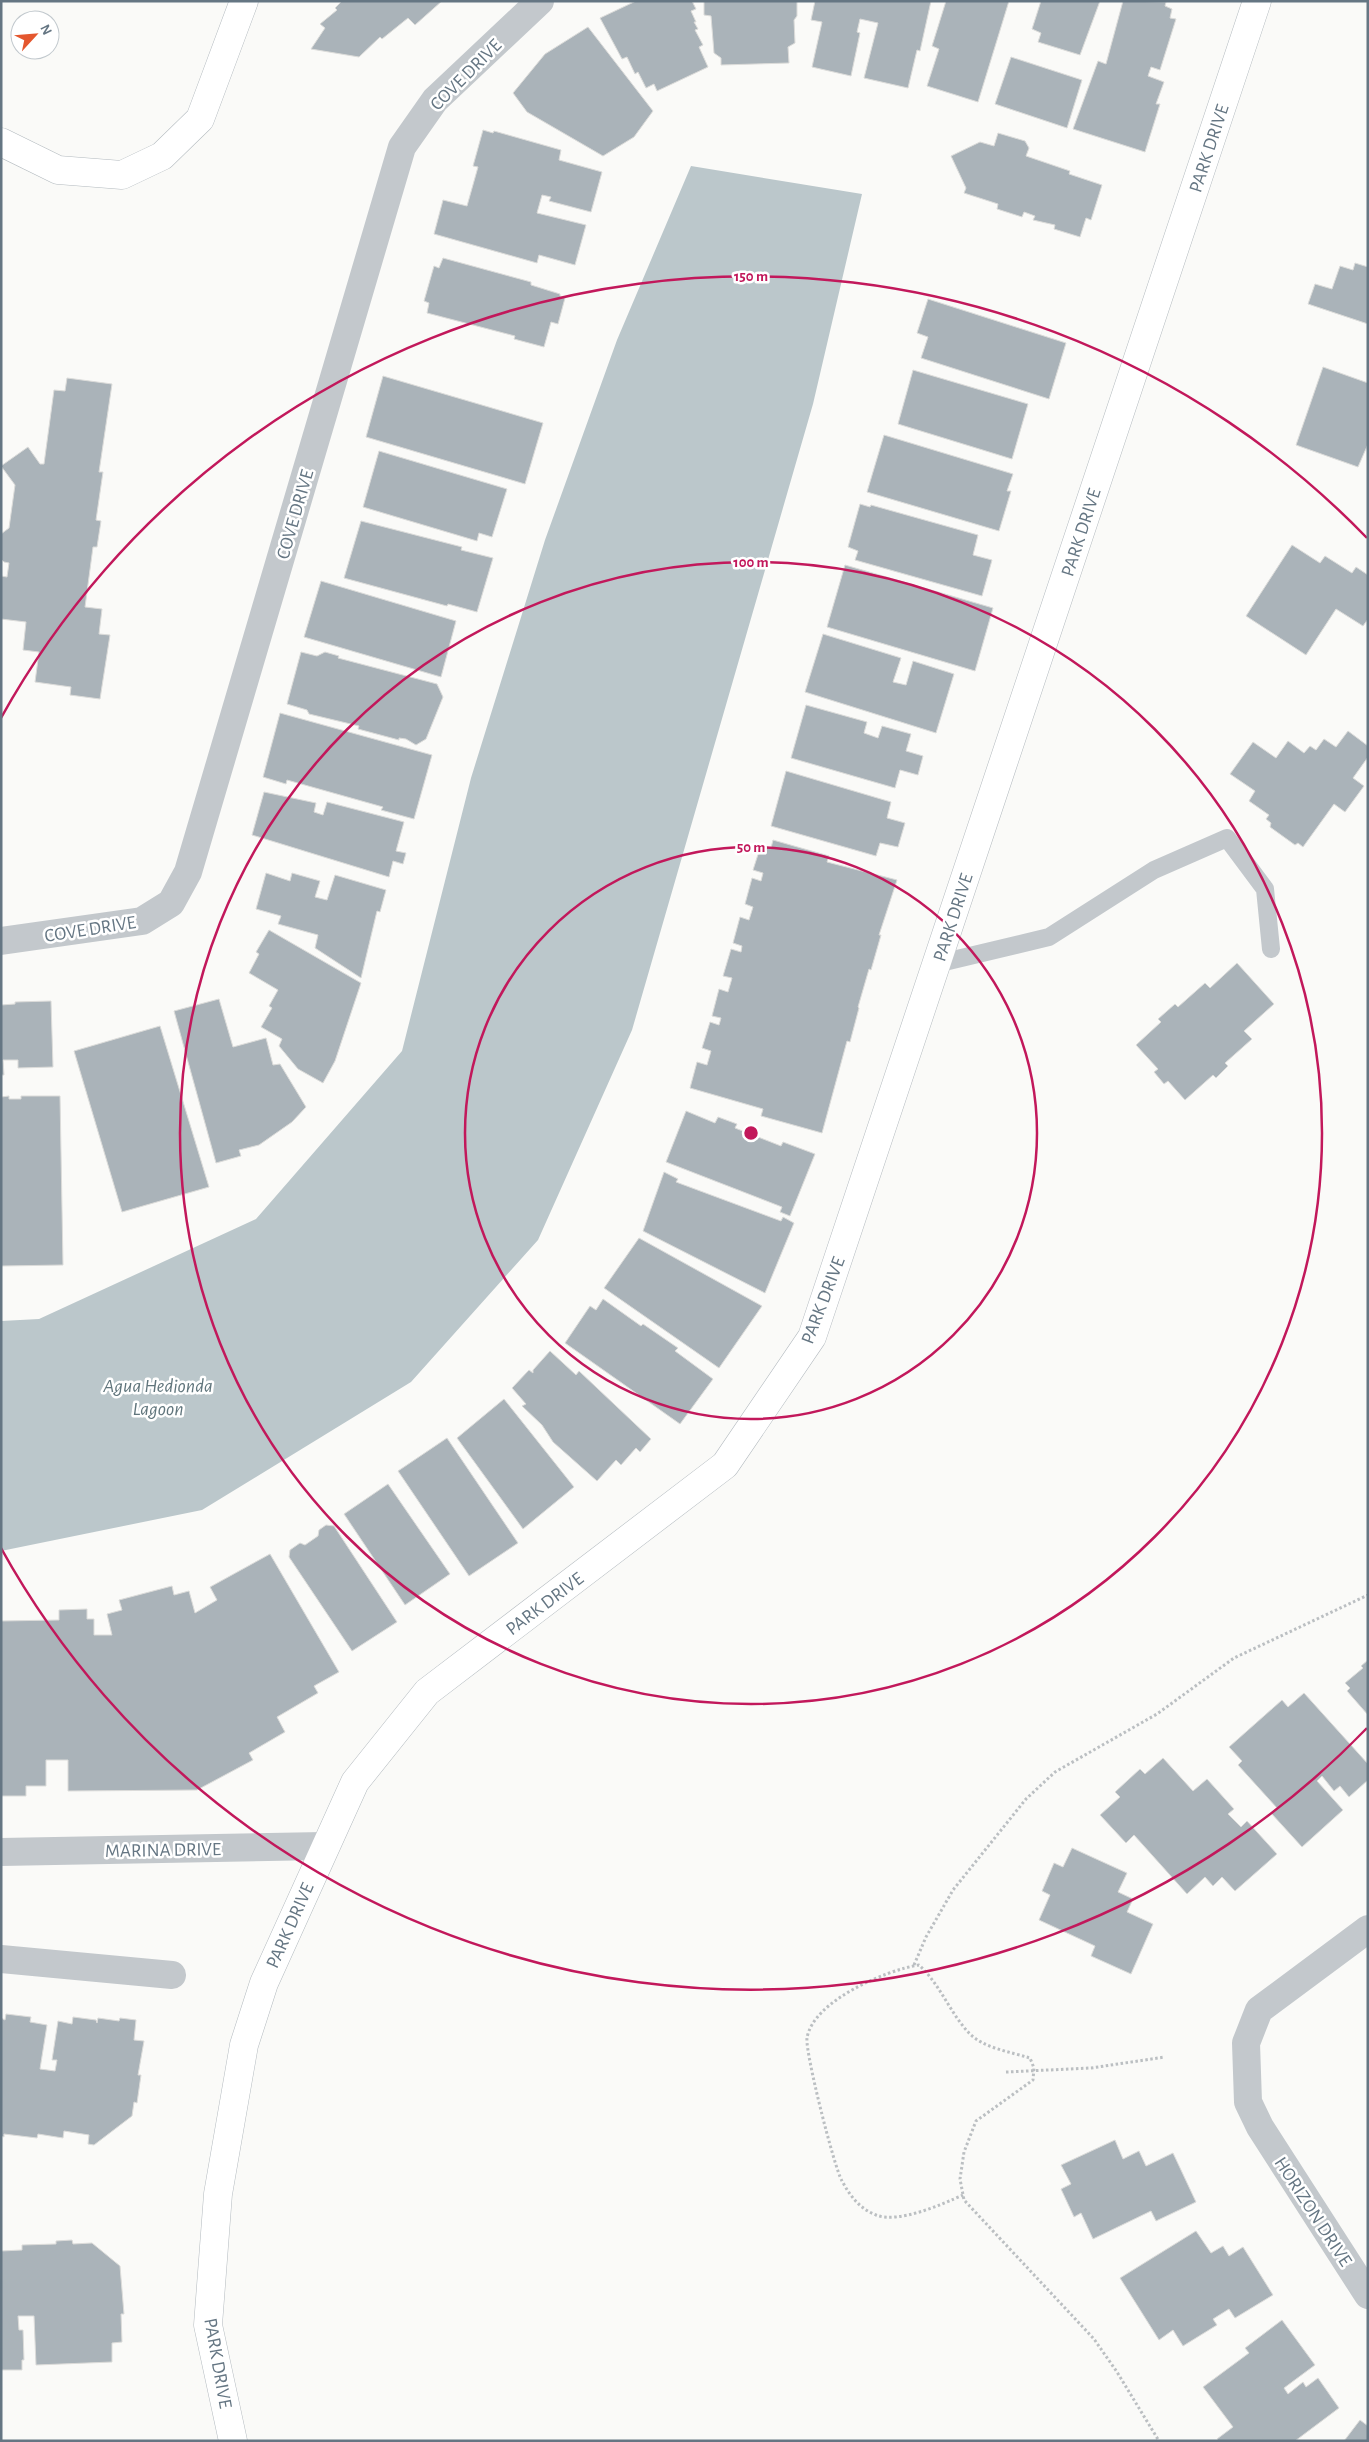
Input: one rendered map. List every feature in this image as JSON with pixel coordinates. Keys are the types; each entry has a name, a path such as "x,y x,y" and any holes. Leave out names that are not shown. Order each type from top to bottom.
{"street":[{"path":"1,142 58,170 122,175 162,156 200,119 244,1"},
{"name":"COVE DRIVE","path":"1,941 142,921 171,903 188,872 402,147 435,100 540,1"},
{"name":"PARK DRIVE","path":"233,2441 208,2325 218,2194 244,2045 264,1983 324,1846 355,1782 427,1692 725,1465 812,1337 1257,1"},
{"name":"MARINA DRIVE","path":"1,1852 324,1846"},
{"name":"HORIZON DRIVE","path":"1368,1929 1259,2010 1246,2043 1248,2102 1260,2127 1368,2295"},
{"path":"1,1959 172,1975"}],"lane":[{"path":"936,964 1049,937 1154,870 1227,838 1265,889 1271,949"}],"path":[{"path":"914,1966 926,1937 953,1890 1026,1799 1055,1772 1157,1714 1234,1658 1368,1595"},
{"path":"963,2195 914,2213 878,2216 862,2207 851,2196 840,2179 809,2056 807,2038 819,2014 840,1998 872,1980 900,1968 919,1965 931,1976 970,2033 983,2043 1030,2058 1034,2071 1034,2080 976,2121 964,2152 960,2178 964,2200 988,2228 1094,2339 1117,2372 1159,2441"},
{"path":"1006,2072 1091,2068 1142,2062 1165,2057"}],"water":[{"name":"Agua Hedionda Lagoon","path":"691,166 862,194 813,404 632,1030 538,1240 411,1382 202,1510 1,1551 1,1321 39,1319 256,1219 402,1051 471,778 545,540 617,340"}],"building":[{"path":"342,1 442,1 415,25 408,18 382,39 380,37 359,57 311,49 325,28 320,24 337,10 335,8"},
{"path":"636,1 692,1 696,9 691,11 698,29 695,30 703,45 699,47 708,67 657,91 654,84 646,88 638,72 635,74 627,57 622,59 600,18"},
{"path":"704,1 797,1 797,16 794,20 795,43 788,47 789,63 721,65 721,58 714,53 711,16 704,15"},
{"path":"815,1 931,1 920,51 917,50 908,88 864,78 878,23 860,19 857,32 860,33 851,76 812,67 822,22 811,20"},
{"path":"946,1 1009,1 978,102 927,86 939,49 932,46"},
{"path":"1041,1 1100,1 1080,55 1038,42 1041,33 1032,29"},
{"path":"1123,1 1166,2 1165,6 1172,9 1170,18 1176,19 1160,70 1151,67 1148,76 1164,82 1156,104 1160,104 1145,152 1073,129 1098,61 1106,64"},
{"path":"588,27 653,111 634,137 603,156 527,112 513,93 545,54"},
{"path":"1011,57 1082,80 1067,128 995,104"},
{"path":"483,130 493,133 494,131 561,150 559,160 602,172 591,212 549,201 551,197 542,195 537,213 586,225 575,265 539,255 537,263 434,234 443,200 467,206 478,167 473,166"},
{"path":"998,133 1025,141 1029,148 1026,156 1070,171 1069,174 1102,185 1091,220 1086,218 1080,237 1054,229 1055,225 1033,220 1035,216 1024,212 1022,217 997,209 998,204 964,193 966,188 951,156 980,142 994,146"},
{"path":"443,258 531,282 531,285 560,294 560,296 565,298 558,324 551,322 544,347 514,339 515,336 427,313 429,303 424,301 434,266 439,268"},
{"path":"1355,263 1368,267 1368,324 1308,304 1315,284 1332,289 1340,266 1353,270"},
{"path":"928,299 1066,343 1049,399 921,358 928,337 917,333"},
{"path":"1323,367 1368,383 1368,444 1358,467 1296,445"},
{"path":"913,370 1028,404 1012,459 898,424"},
{"path":"383,376 543,423 525,484 366,437"},
{"path":"67,378 112,384 99,472 103,472 96,520 101,521 97,547 93,547 85,607 102,609 99,634 110,635 100,699 70,695 71,687 35,682 39,652 23,650 26,622 1,619 1,576 7,577 9,563 1,559 1,534 9,528 15,485 1,466 28,447 40,464 44,464 54,390 65,391"},
{"path":"884,435 1013,474 1007,491 1011,491 999,531 867,492"},
{"path":"379,451 507,489 492,537 479,533 477,541 363,507"},
{"path":"860,504 870,507 871,505 978,535 973,555 992,560 982,596 855,560 858,551 848,547"},
{"path":"361,521 462,547 461,550 493,558 477,612 448,604 447,606 344,578"},
{"path":"1292,545 1320,563 1325,556 1352,573 1356,567 1368,575 1368,619 1363,626 1336,609 1306,655 1246,616"},
{"path":"845,565 993,608 975,671 827,627"},
{"path":"321,581 456,621 441,677 304,637"},
{"path":"823,634 901,658 893,682 906,685 913,661 954,674 936,733 805,692"},
{"path":"301,652 317,656 325,652 339,656 338,658 437,684 443,697 426,739 416,745 406,739 399,738 399,740 358,729 359,726 309,714 307,710 287,704"},
{"path":"806,705 867,722 864,733 878,738 882,726 911,734 906,751 923,756 918,775 900,770 895,788 791,758"},
{"path":"280,713 432,755 414,819 381,810 383,807 287,780 286,784 263,777"},
{"path":"1348,731 1368,746 1368,757 1353,778 1364,786 1345,812 1334,804 1303,847 1298,843 1295,845 1270,827 1271,823 1266,819 1269,815 1249,801 1255,791 1230,774 1253,742 1276,758 1288,741 1304,753 1310,746 1316,750 1324,739 1336,747"},
{"path":"786,771 891,802 887,818 905,823 898,847 880,843 876,856 771,826"},
{"path":"264,792 316,803 314,812 323,815 327,802 404,822 396,851 406,853 403,864 393,861 389,877 252,835"},
{"path":"773,840 829,856 827,862 897,880 879,935 881,935 871,970 869,969 850,1042 847,1041 822,1133 761,1116 763,1109 690,1088 697,1062 707,1065 711,1051 702,1048 710,1022 719,1025 721,1018 712,1016 719,989 728,992 732,978 723,976 731,949 741,952 742,946 733,943 740,917 749,920 753,907 745,904 752,878 761,881 763,873 753,870 761,845 771,848"},
{"path":"266,873 290,881 292,873 320,881 315,897 327,900 335,875 386,890 380,912 377,911 361,978 315,948 318,935 278,924 281,916 256,909"},
{"path":"269,930 361,983 335,1061 323,1083 298,1069 279,1046 282,1039 261,1027 272,1008 269,1006 278,990 249,973 259,954 256,952"},
{"path":"1237,963 1274,1004 1244,1031 1252,1039 1225,1063 1228,1066 1216,1078 1213,1075 1185,1100 1168,1081 1164,1084 1154,1072 1158,1069 1136,1045 1161,1022 1158,1019 1175,1004 1178,1007 1205,983 1210,988"},
{"path":"219,999 233,1047 266,1038 273,1065 280,1064 306,1107 292,1122 259,1145 239,1150 241,1156 216,1163 174,1011"},
{"path":"51,1001 53,1067 18,1068 18,1060 3,1060 4,1075 1,1075 1,1005 15,1004 15,1002"},
{"path":"160,1026 209,1187 122,1212 74,1051"},
{"path":"9,1096 9,1099 21,1099 21,1096 60,1096 63,1265 1,1266 1,1097"},
{"path":"686,1111 715,1123 718,1117 737,1124 735,1128 781,1146 783,1142 815,1154 790,1216 780,1212 782,1207 666,1162"},
{"path":"664,1172 678,1179 676,1182 781,1221 783,1217 794,1223 765,1293 643,1231"},
{"path":"639,1238 762,1306 719,1368 604,1288"},
{"path":"603,1299 641,1326 643,1324 678,1348 675,1351 713,1379 680,1424 565,1343 590,1306 596,1310"},
{"path":"550,1351 576,1375 579,1371 651,1439 640,1452 636,1448 621,1465 616,1460 597,1481 553,1442 542,1425 522,1406 526,1404 512,1388 529,1370 533,1373 533,1370"},
{"path":"504,1399 574,1487 523,1529 457,1438"},
{"path":"447,1438 518,1543 469,1576 398,1471"},
{"path":"388,1484 450,1574 405,1605 344,1514"},
{"path":"326,1525 334,1526 397,1622 352,1651 289,1557 290,1550 300,1543 305,1545 318,1536 319,1530"},
{"path":"270,1554 339,1672 314,1686 318,1693 277,1717 285,1732 249,1753 253,1760 197,1790 68,1791 68,1760 46,1760 46,1786 26,1786 26,1796 1,1796 1,1621 59,1620 59,1610 87,1609 87,1619 94,1619 94,1635 112,1635 107,1614 122,1610 119,1600 172,1586 174,1595 189,1591 195,1613 217,1600 210,1587"},
{"path":"1368,1660 1368,1715 1347,1691 1350,1688 1345,1683 1363,1668 1361,1666"},
{"path":"1304,1693 1368,1764 1368,1780 1349,1797 1340,1786 1334,1791 1322,1776 1317,1781 1343,1810 1302,1847 1271,1813 1277,1808 1238,1765 1242,1761 1229,1747 1282,1700 1288,1707"},
{"path":"1163,1758 1193,1791 1207,1779 1234,1809 1228,1814 1241,1827 1247,1821 1277,1854 1235,1891 1222,1877 1213,1886 1205,1877 1187,1894 1134,1835 1126,1843 1100,1815 1120,1797 1115,1792 1140,1769 1145,1774"},
{"path":"1072,1848 1127,1873 1118,1892 1133,1899 1127,1912 1153,1924 1131,1974 1091,1956 1095,1946 1039,1920 1050,1895 1042,1891 1054,1863 1063,1867"},
{"path":"6,2014 31,2017 30,2022 47,2025 40,2069 55,2071 57,2060 52,2060 58,2021 72,2024 73,2017 96,2020 97,2023 98,2018 119,2021 120,2018 136,2020 134,2040 144,2041 138,2075 141,2075 137,2103 134,2102 132,2116 94,2145 88,2144 89,2135 64,2131 63,2138 38,2134 37,2138 4,2134 4,2137 1,2136 1,2018 5,2020"},
{"path":"1115,2140 1123,2159 1139,2151 1146,2166 1173,2153 1196,2202 1156,2221 1151,2211 1093,2239 1081,2213 1074,2217 1061,2189 1071,2184 1061,2165"},
{"path":"1196,2231 1211,2253 1223,2246 1229,2256 1243,2247 1273,2295 1235,2318 1229,2309 1213,2319 1217,2325 1183,2346 1173,2330 1159,2340 1120,2278"},
{"path":"72,2240 73,2244 92,2243 120,2266 124,2314 121,2314 122,2342 112,2343 112,2362 36,2365 34,2316 18,2316 19,2330 23,2330 24,2360 22,2360 22,2370 1,2370 1,2251 22,2250 22,2245 56,2244 56,2241"},
{"path":"1282,2320 1315,2365 1284,2388 1288,2394 1303,2382 1306,2387 1318,2378 1339,2408 1295,2441 1219,2441 1217,2439 1233,2427 1203,2387 1249,2353 1245,2348"},
{"path":"1360,2420 1368,2426 1368,2441 1344,2441"}]}
